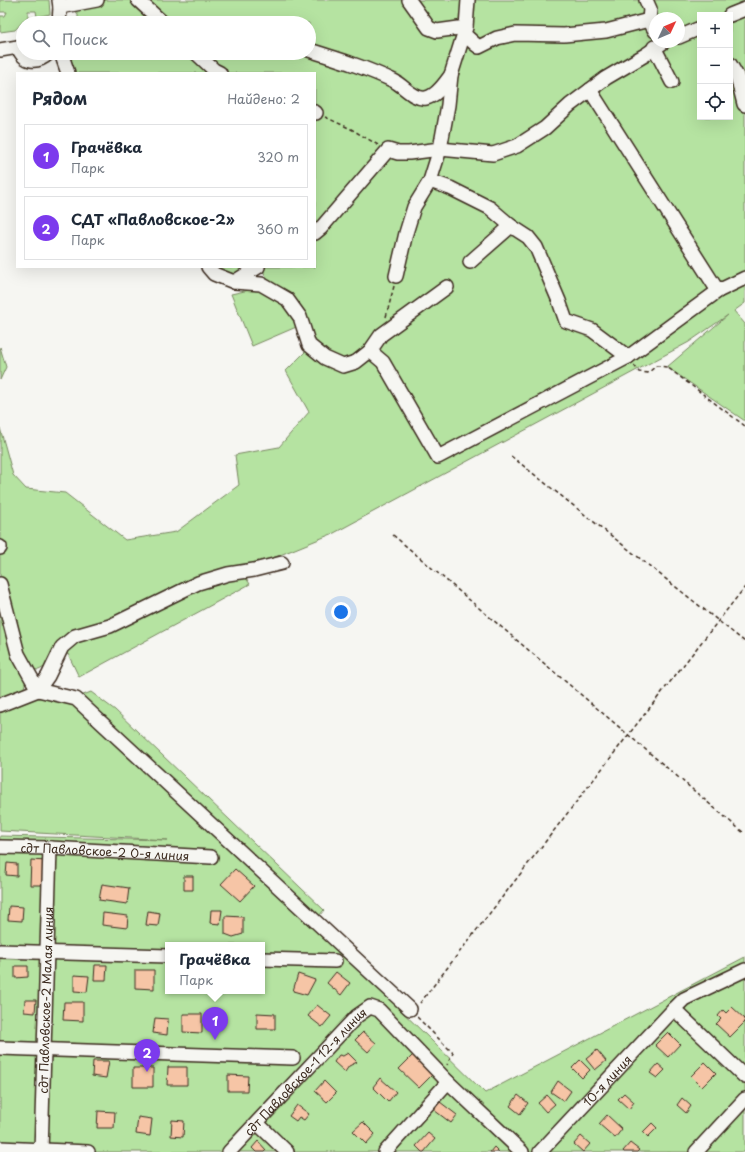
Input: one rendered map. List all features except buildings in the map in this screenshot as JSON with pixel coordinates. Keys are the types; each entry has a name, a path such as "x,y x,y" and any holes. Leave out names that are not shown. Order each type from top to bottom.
{"street":[{"path":"58,14 97,0"},
{"path":"138,0 155,16"},
{"path":"409,0 428,28 437,31 465,30"},
{"path":"396,276 414,207 430,181 440,149 448,105 451,75 465,30 468,0"},
{"path":"646,0 650,12"},
{"path":"733,14 745,9"},
{"path":"465,30 475,44 480,47 497,38 515,34 564,35 649,26"},
{"path":"685,34 697,29"},
{"path":"0,50 16,47"},
{"path":"316,232 388,150 398,153 409,153 440,149 492,154 517,146 545,128 570,105 606,78 655,48"},
{"path":"660,48 672,82"},
{"path":"316,52 349,62 395,82 417,96 426,98 435,94 451,75"},
{"path":"63,60 68,72"},
{"path":"203,60 218,72"},
{"path":"733,69 737,76 745,105"},
{"path":"590,90 718,290"},
{"path":"430,181 450,188 490,208 511,226 528,237 536,247 559,301 566,322 592,330 628,358"},
{"path":"470,262 511,226"},
{"path":"209,268 214,274 234,282 261,284 287,299 300,317 309,345 325,358 343,366 356,362 370,351 381,335 447,287"},
{"path":"234,282 256,268"},
{"path":"370,351 383,362 438,456 628,358 718,290 745,278"},
{"path":"0,705 38,690 48,676 62,647 75,636 110,626 198,584 228,574 254,570 282,563"},
{"path":"0,584 18,654 38,690 76,699 410,1009"},
{"name":"сдт Павловское-2 0-я линия","path":"0,847 50,848 211,857"},
{"name":"сдт Павловское-2 Малая линия","path":"41,1151 50,848"},
{"path":"0,951 165,956"},
{"path":"265,959 335,961"},
{"name":"10-я линия","path":"540,1152 684,999 745,970"},
{"name":"сдт Павловское-1 12-я линия","path":"230,1152 358,1016 370,1006 379,1010 445,1079 522,1152"},
{"path":"674,1009 745,1077"},
{"path":"0,1048 293,1058"},
{"path":"385,1152 445,1079"},
{"path":"696,1152 745,1099"},
{"path":"256,1123 287,1152"},
{"path":"0,1148 88,1152"}],"path":[{"path":"316,112 351,129 388,150"},
{"path":"381,335 396,276"},
{"path":"628,358 639,372 648,373 656,366 667,367 745,426"},
{"path":"512,456 745,642"},
{"path":"393,535 745,834"},
{"path":"445,1079 452,1053 410,1009 418,1005 628,734 745,587"}],"green space":[{"path":"0,0 49,0 50,14 37,16 36,11 28,11 28,16 16,16 15,30 0,32 0,16 5,16 7,12 0,12"},
{"path":"71,0 745,0 745,303 734,311 745,324 745,421 667,367 728,315 689,342 334,533 241,571 250,584 79,677 68,654 39,670 29,669 22,695 68,701 91,692 115,710 324,910 311,926 376,986 485,1093 745,957 745,1152 0,1152 0,836 168,840 0,831 0,428 13,475 26,489 65,493 125,540 176,532 239,485 235,455 279,447 309,412 286,371 308,349 301,325 252,346 231,294 254,289 276,296 262,268 316,268 316,72 74,72 70,63 71,60 316,60 316,16 78,16"},
{"path":"217,268 248,268 235,274 218,270"},
{"path":"0,347 6,367 0,380"}],"place":[{"name":"Грачёвка","path":"215,1040"},
{"name":"СДТ «Павловское-2»","path":"147,1072"}]}
